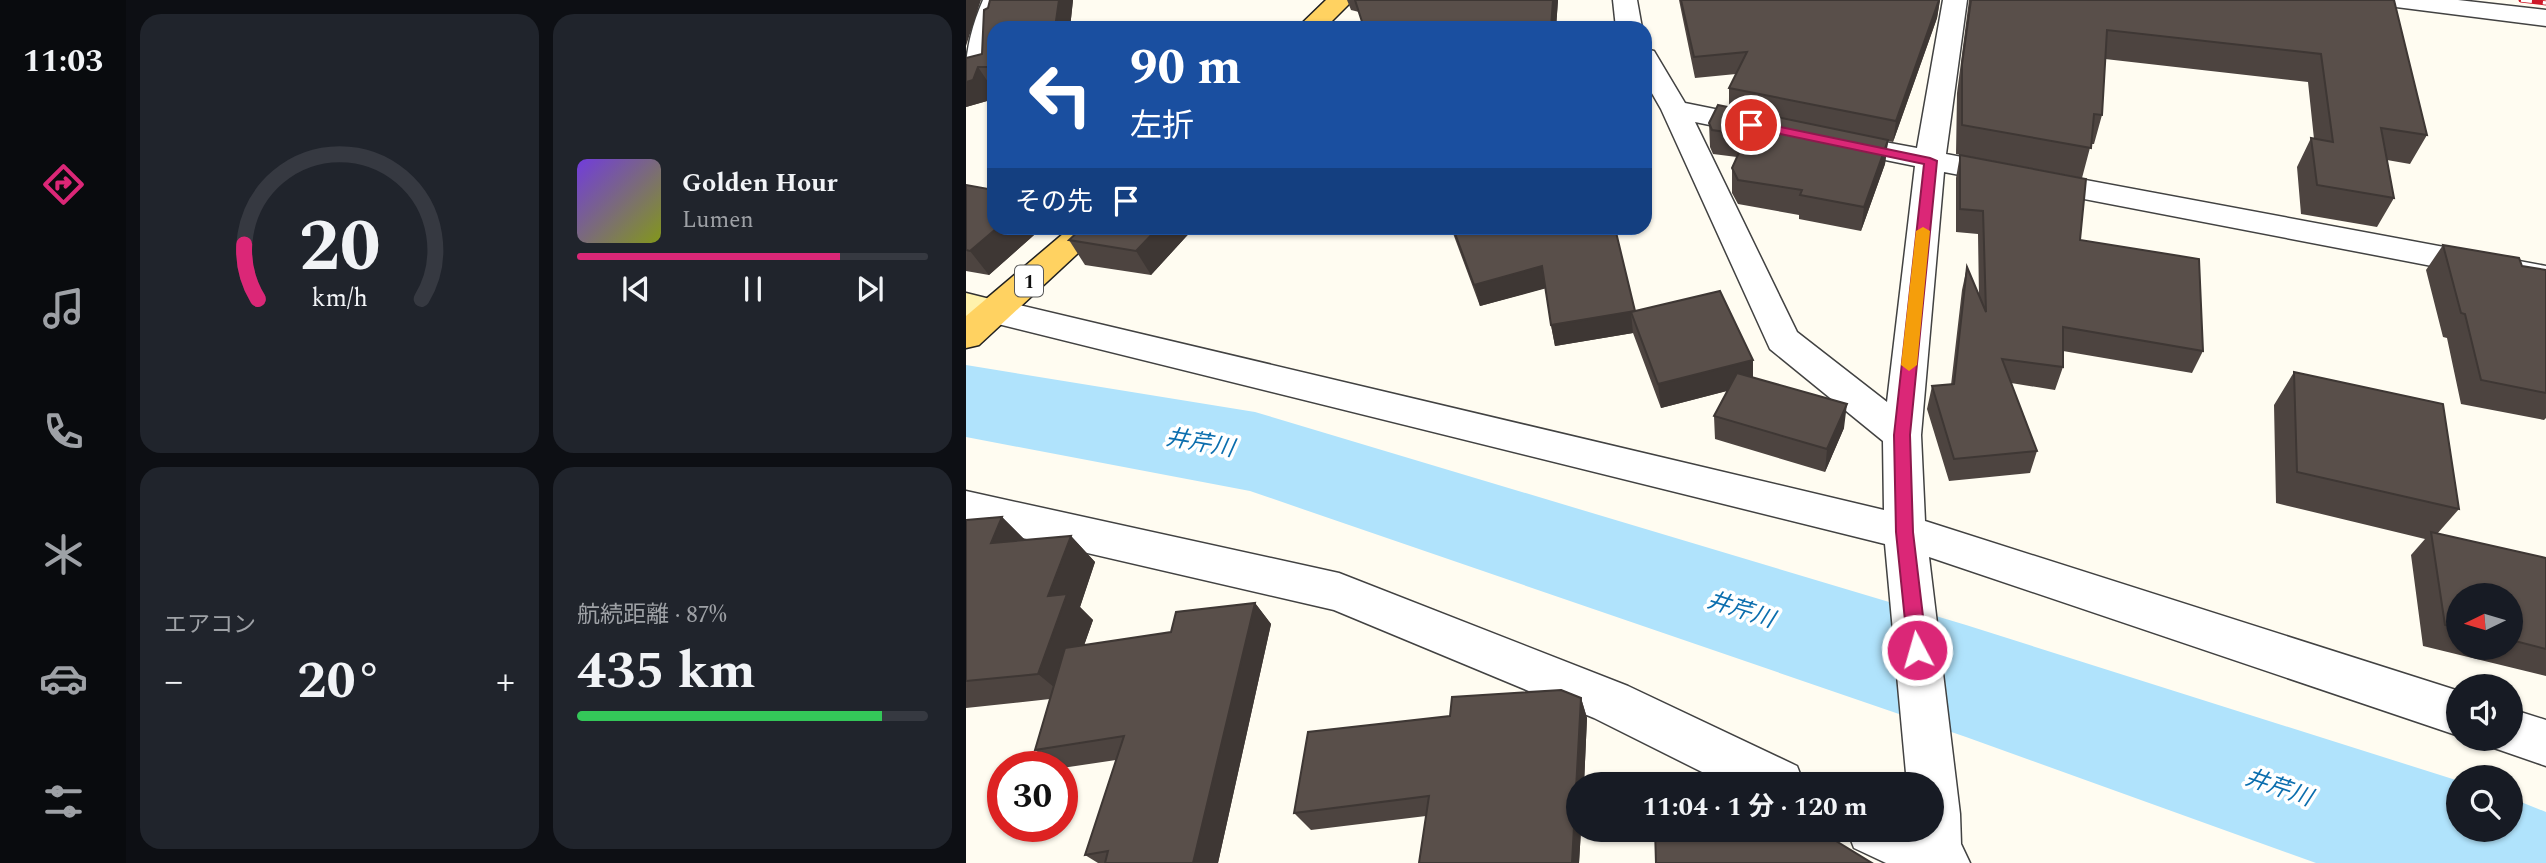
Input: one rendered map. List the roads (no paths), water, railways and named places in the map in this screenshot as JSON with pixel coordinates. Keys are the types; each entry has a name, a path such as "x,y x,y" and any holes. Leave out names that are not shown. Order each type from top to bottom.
{"main road":[{"path":"1318,21 1341,0"},
{"name":"1","path":"974,322 1080,235"}],"street":[{"path":"987,21 995,0"},
{"path":"1625,0 1628,21"},
{"path":"1911,842 1937,850 1907,550 1902,435 1930,161 1955,0"},
{"path":"2396,0 2544,14"},
{"path":"987,21 976,69 987,67"},
{"path":"1652,69 1675,109 1783,340 1902,435"},
{"path":"1675,109 1930,161 2546,277"},
{"path":"974,322 1907,550 2446,710"},
{"path":"966,508 1339,592 1611,702 1754,772"},
{"path":"2523,736 2546,743"}],"waterway":[{"name":"井芹川","path":"966,401 1255,452 1966,681 2504,863"}],"railway":[{"path":"2521,0 2546,3"}]}
